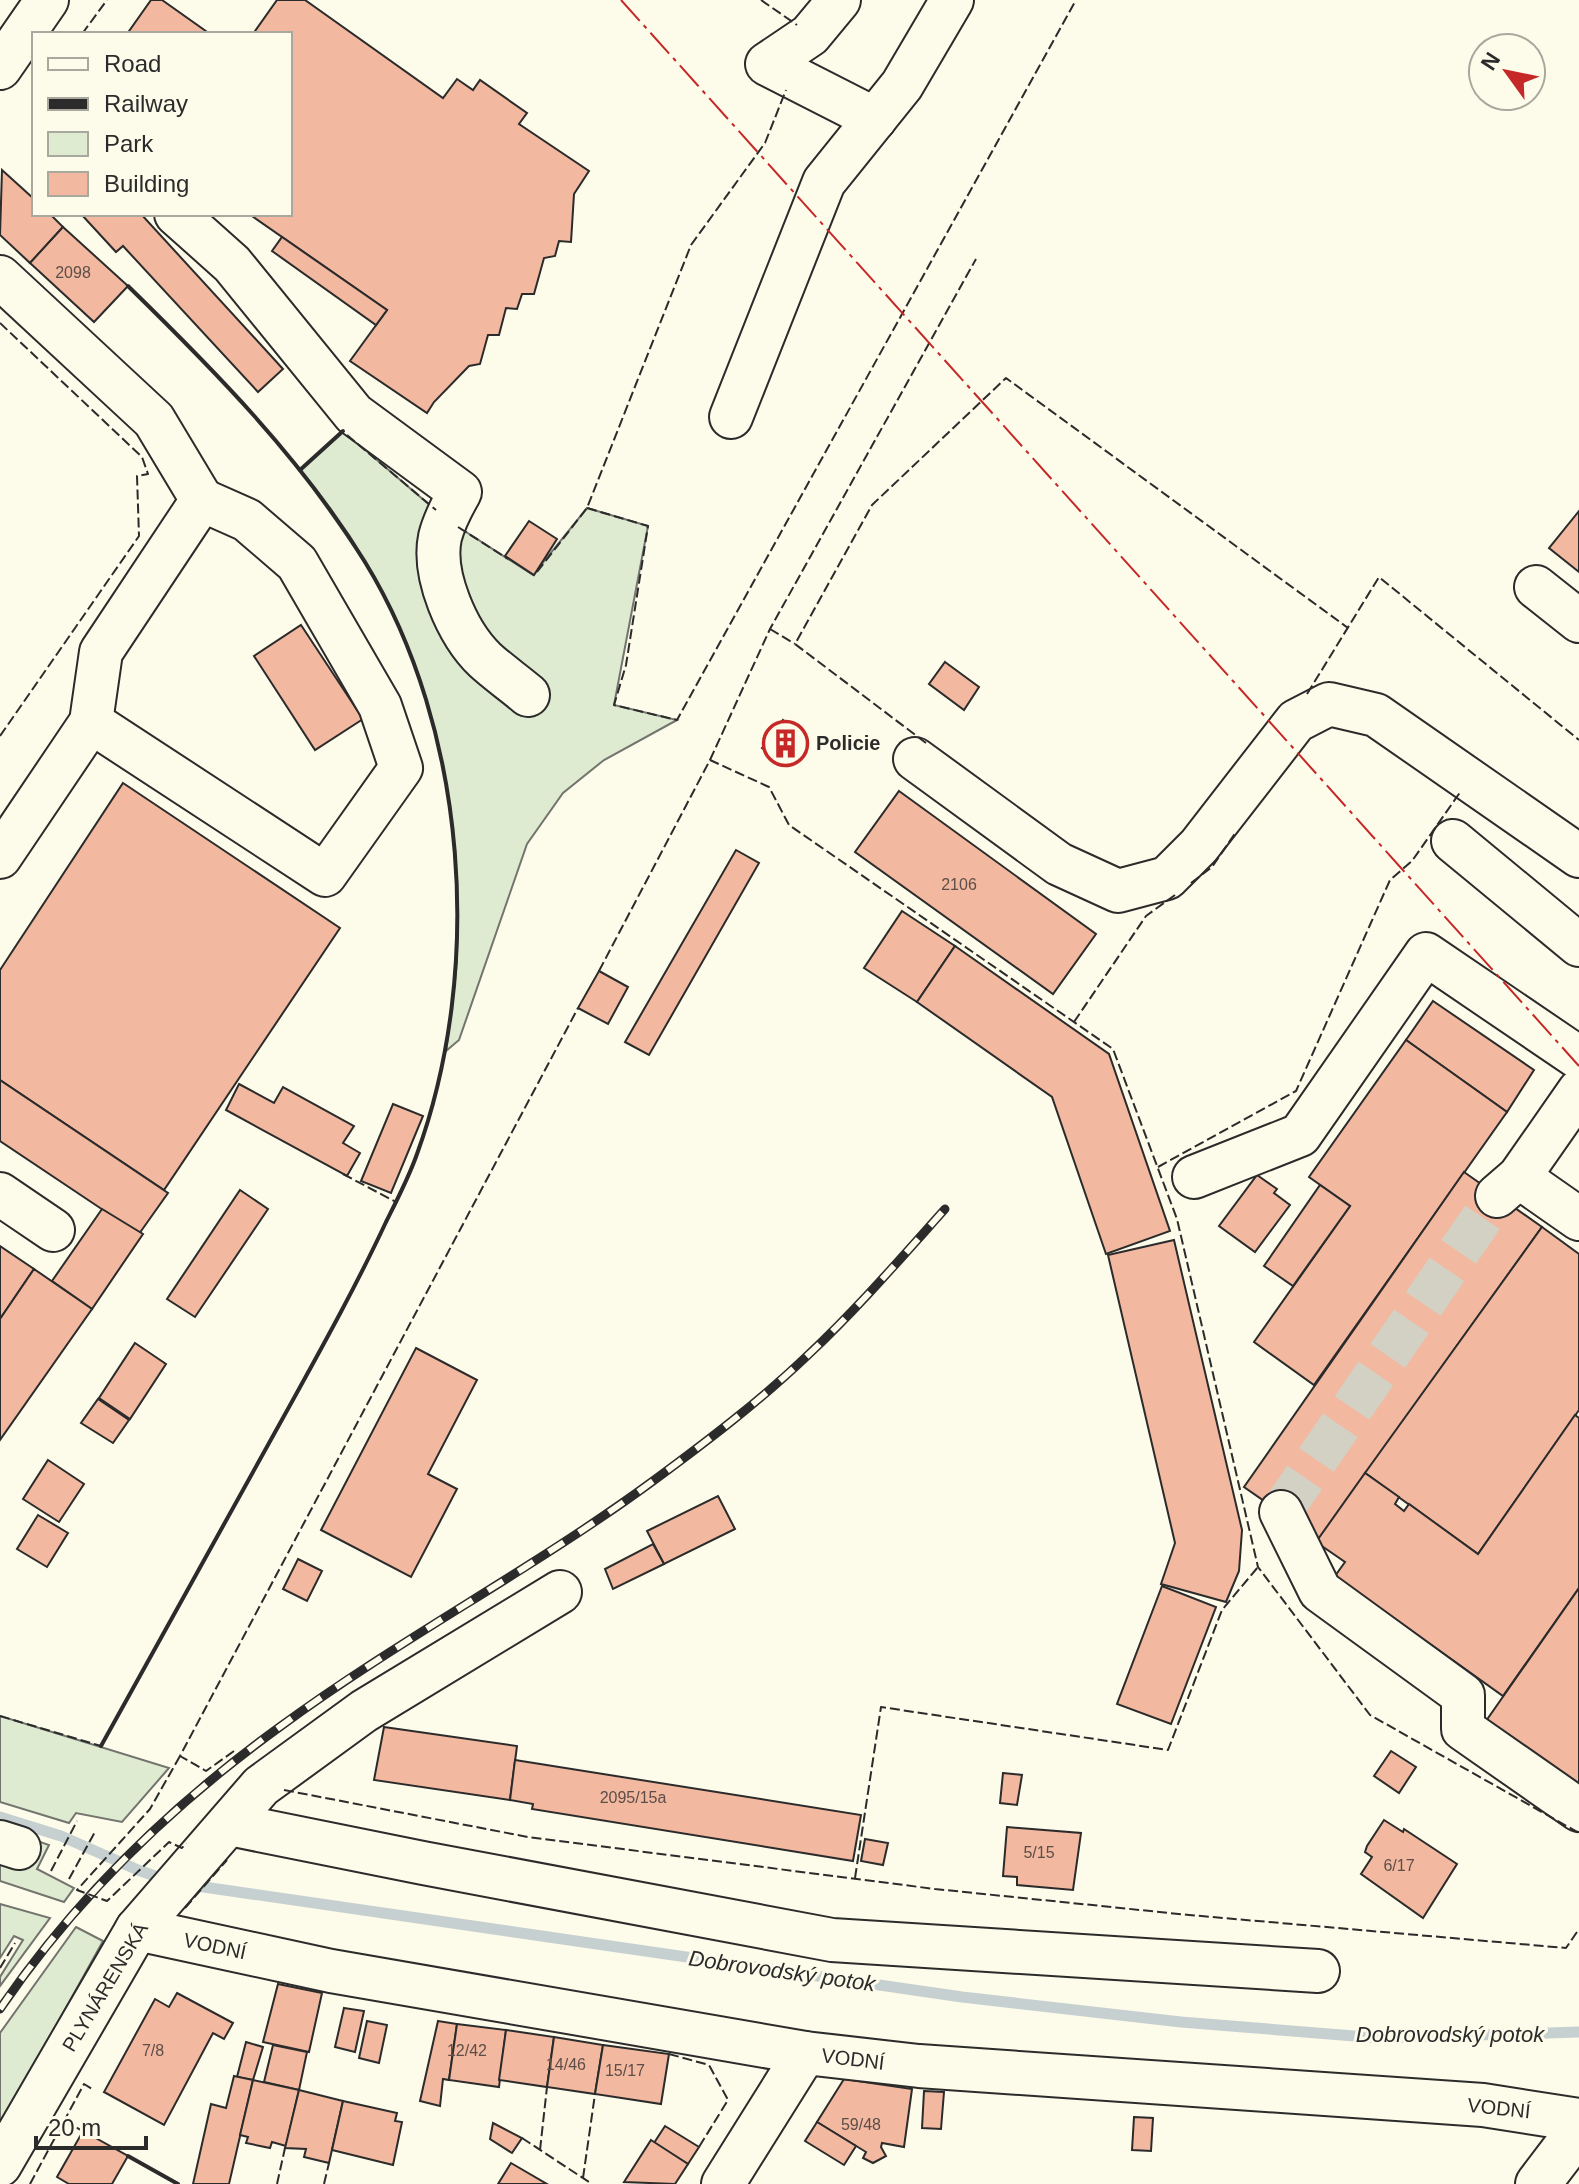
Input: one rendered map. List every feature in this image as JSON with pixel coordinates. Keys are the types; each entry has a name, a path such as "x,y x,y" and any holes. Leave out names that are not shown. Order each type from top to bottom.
{"main road":[{"path":"1538,2184 1579,2130"}],"street":[{"path":"0,68 47,0"},
{"path":"839,0 810,35 767,64 875,119"},
{"path":"731,417 824,182 902,85 952,0"},
{"path":"178,216 232,264 354,414 460,492 440,539 438,568 459,625 484,659 528,695"},
{"path":"0,277 154,420 202,500 247,520 297,563 380,706 401,768 325,875 91,722"},
{"path":"0,857 91,722 101,652 202,500"},
{"path":"1536,587 1579,621"},
{"path":"915,759 1059,864 1118,891 1167,878 1199,846 1296,721 1329,704 1376,715 1579,856"},
{"path":"1453,841 1579,945"},
{"path":"1194,1177 1300,1135 1426,954 1579,1058"},
{"path":"1576,1101 1508,1186 1579,1219"},
{"path":"0,1194 53,1230"},
{"path":"1281,1512 1320,1591 1463,1695 1463,1729 1579,1810"},
{"name":"PLYNÁRENSKÁ","path":"0,2165 149,1916 261,1786 364,1711 560,1592"},
{"path":"229,1824 832,1940 1318,1971"},
{"name":"VODNÍ","path":"149,1916 331,1971 805,2053 919,2066 1483,2105 1579,2120"},
{"path":"723,2184 805,2053"}],"green space":[{"path":"343,431 446,519 533,575 587,508 648,526 614,705 677,720 604,760 563,793 527,844 459,1040 446,1051 455,978 458,913 453,829 439,747 415,667 390,607 354,547 300,470"},
{"path":"0,1716 169,1768 122,1822 76,1813 69,1823 0,1802"},
{"path":"0,1828 49,1845 37,1869 74,1888 64,1902 0,1881"},
{"path":"0,1904 50,1918 0,1986 0,1977 23,1940 14,1936 0,1958"},
{"path":"76,1927 103,1941 0,2127 0,2033"}],"building":[{"path":"151,0 162,0 207,32 128,32"},
{"path":"277,0 305,0 443,98 457,79 473,90 480,80 527,113 519,124 589,171 574,194 571,242 559,241 555,256 544,258 534,294 522,294 517,309 506,308 499,335 488,335 480,364 469,366 427,413 350,361 387,310 252,216 292,216 292,32 254,32"},
{"path":"2,170 32,197 32,216 52,216 63,227 30,263 0,235"},
{"path":"83,216 143,216 283,369 258,392 123,246 116,252"},
{"path":"63,227 128,286 94,322 30,263"},
{"path":"282,237 387,310 376,325 272,251"},
{"path":"1579,511 1579,572 1549,548"},
{"path":"529,521 557,539 534,575 505,556"},
{"path":"301,625 363,719 315,750 254,656"},
{"path":"945,662 979,687 964,710 929,684"},
{"name":"Policie","path":"783,720 807,737 787,766 762,748"},
{"path":"123,783 340,928 164,1190 0,1080 0,970"},
{"path":"899,791 1096,934 1053,994 855,852"},
{"path":"736,850 759,863 649,1055 625,1042"},
{"path":"902,911 955,946 917,1002 864,968"},
{"path":"955,946 1109,1054 1170,1231 1106,1254 1052,1097 917,1002"},
{"path":"599,971 628,987 608,1024 578,1008"},
{"path":"1433,1001 1534,1070 1507,1112 1406,1040"},
{"path":"1406,1040 1507,1112 1314,1385 1254,1342 1350,1206 1309,1177"},
{"path":"0,1080 168,1193 139,1234 0,1141"},
{"path":"239,1084 274,1103 283,1087 354,1126 343,1143 360,1153 347,1176 226,1110"},
{"path":"393,1104 423,1116 391,1193 361,1181"},
{"path":"1464,1172 1542,1227 1319,1539 1244,1487"},
{"path":"1257,1175 1277,1189 1274,1193 1290,1205 1255,1252 1219,1226"},
{"path":"1320,1185 1350,1206 1293,1286 1264,1266"},
{"path":"240,1190 268,1209 195,1317 167,1299"},
{"path":"102,1209 143,1234 92,1309 52,1281"},
{"path":"1542,1227 1579,1254 1579,1410 1478,1554 1365,1473"},
{"path":"1174,1240 1242,1530 1239,1571 1226,1602 1161,1584 1175,1543 1108,1255"},
{"path":"0,1246 34,1269 0,1319"},
{"path":"34,1269 92,1309 0,1440 0,1319"},
{"path":"135,1343 166,1364 130,1419 99,1398"},
{"path":"416,1348 477,1380 428,1474 457,1489 411,1577 321,1530"},
{"path":"98,1399 129,1420 113,1443 81,1423"},
{"path":"1575,1415 1579,1418 1579,1588 1503,1696 1335,1576 1345,1562 1316,1542 1365,1473 1399,1497 1395,1504 1404,1511 1409,1504 1478,1554"},
{"path":"48,1460 84,1484 59,1522 23,1499"},
{"path":"718,1496 735,1529 664,1564 647,1531"},
{"path":"38,1515 68,1533 47,1567 17,1549"},
{"path":"653,1544 664,1564 613,1589 605,1569"},
{"path":"298,1559 322,1571 307,1601 283,1589"},
{"path":"1162,1586 1216,1607 1171,1724 1117,1704"},
{"path":"1579,1588 1579,1788 1486,1721"},
{"path":"384,1727 517,1746 510,1800 374,1780"},
{"path":"1391,1751 1416,1767 1399,1793 1374,1776"},
{"path":"515,1760 861,1815 853,1861 532,1809 533,1804 510,1800"},
{"path":"1003,1773 1022,1775 1017,1805 1000,1803"},
{"path":"1384,1820 1403,1832 1404,1829 1457,1864 1423,1918 1361,1874 1372,1857 1365,1852 1367,1846"},
{"path":"1007,1827 1081,1833 1073,1890 1017,1885 1017,1877 1003,1876"},
{"path":"865,1839 888,1843 883,1865 861,1861"},
{"path":"278,1984 322,1993 309,2052 263,2042"},
{"path":"177,1993 233,2023 224,2039 213,2033 164,2125 104,2092 155,1999 169,2007"},
{"path":"344,2008 364,2011 355,2052 335,2047"},
{"path":"367,2021 387,2025 379,2063 359,2058"},
{"path":"438,2021 457,2024 449,2080 443,2079 440,2106 420,2101"},
{"path":"457,2024 506,2030 499,2087 449,2080"},
{"path":"506,2030 554,2037 547,2087 499,2080"},
{"path":"554,2037 603,2045 595,2094 547,2087"},
{"path":"246,2042 263,2047 253,2080 237,2077"},
{"path":"273,2045 307,2052 299,2090 264,2082"},
{"path":"603,2045 669,2054 661,2104 595,2094"},
{"path":"234,2076 253,2080 229,2184 193,2184 211,2104 226,2108"},
{"path":"844,2079 912,2089 904,2147 882,2143 886,2156 873,2163 863,2158 866,2152 817,2122"},
{"path":"253,2080 299,2090 286,2146 272,2142 270,2148 246,2143 248,2137 240,2135"},
{"path":"299,2090 343,2101 329,2163 304,2157 306,2149 285,2148"},
{"path":"924,2091 944,2092 941,2129 922,2128"},
{"path":"343,2101 397,2113 395,2121 402,2122 393,2165 332,2150"},
{"path":"1134,2117 1153,2118 1151,2151 1132,2150"},
{"path":"817,2122 856,2146 844,2165 805,2141"},
{"path":"493,2123 522,2138 512,2153 490,2139"},
{"path":"665,2126 699,2147 688,2164 654,2143"},
{"path":"83,2131 128,2156 112,2184 69,2184 57,2177"},
{"path":"651,2140 688,2164 675,2184 624,2182"},
{"path":"511,2163 547,2184 498,2184"}],"waterway":[{"name":"Dobrovodský potok","path":"0,1817 61,1836 169,1881"},
{"name":"Dobrovodský potok","path":"190,1885 962,1997 1181,2022 1379,2038 1579,2032"}],"tunnel":[{"path":"1281,1512 1497,1196"}],"railway":[{"path":"0,2009 29,1968 93,1892 202,1788 327,1694 607,1513 713,1436 771,1389 826,1338 945,1209"}],"fence":[{"path":"83,32 107,0"},
{"path":"761,0 797,25"},
{"path":"587,508 648,526 626,665 614,705 677,720 1076,0"},
{"path":"537,572 587,508 691,245 765,143 786,90"},
{"path":"710,760 770,629 976,259"},
{"path":"0,323 142,457 148,474 137,476 139,536 0,736"},
{"path":"926,743 795,644 872,505 1006,378 1348,628"},
{"path":"347,435 436,510"},
{"path":"458,527 508,559"},
{"path":"1307,694 1379,577 1579,740"},
{"path":"770,629 795,644"},
{"path":"599,971 710,760 769,787 789,825 1113,1049 1177,1219 1258,1567 1370,1715 1579,1833"},
{"path":"1158,1167 1296,1091 1390,880 1412,861 1461,791"},
{"path":"1191,883 1212,867 1236,832"},
{"path":"1074,1022 1146,916 1175,895"},
{"path":"234,1751 206,1771 180,1756 578,1008"},
{"path":"343,1174 396,1202"},
{"path":"855,1878 881,1707 1168,1750 1222,1610 1258,1567"},
{"path":"0,1716 101,1746"},
{"path":"180,1756 150,1809 77,1890 107,1901 169,1842 182,1848 186,1843"},
{"path":"284,1790 528,1837 935,1889 1566,1948 1579,1929"},
{"path":"51,1871 77,1821"},
{"path":"69,1879 96,1830"},
{"path":"185,1908 227,1860"},
{"path":"0,1968 15,1943"},
{"path":"669,2054 709,2065 728,2100 699,2147"},
{"path":"30,2184 84,2084 92,2089"},
{"path":"540,2150 547,2087"},
{"path":"583,2178 595,2094"},
{"path":"64,2121 83,2131"},
{"path":"522,2138 592,2184"},
{"path":"277,2184 285,2148"},
{"path":"324,2184 329,2163"}],"wall":[{"path":"101,1746 330,1333 410,1171 438,1083 452,1008 457,930 455,852 444,775 426,700 400,628 365,562 285,451 224,383 128,286"},
{"path":"300,470 343,431"},
{"path":"128,2156 178,2184"}],"power":[{"path":"621,0 1579,1066"}],"place":[{"name":"Policie","path":"785,743"}]}
